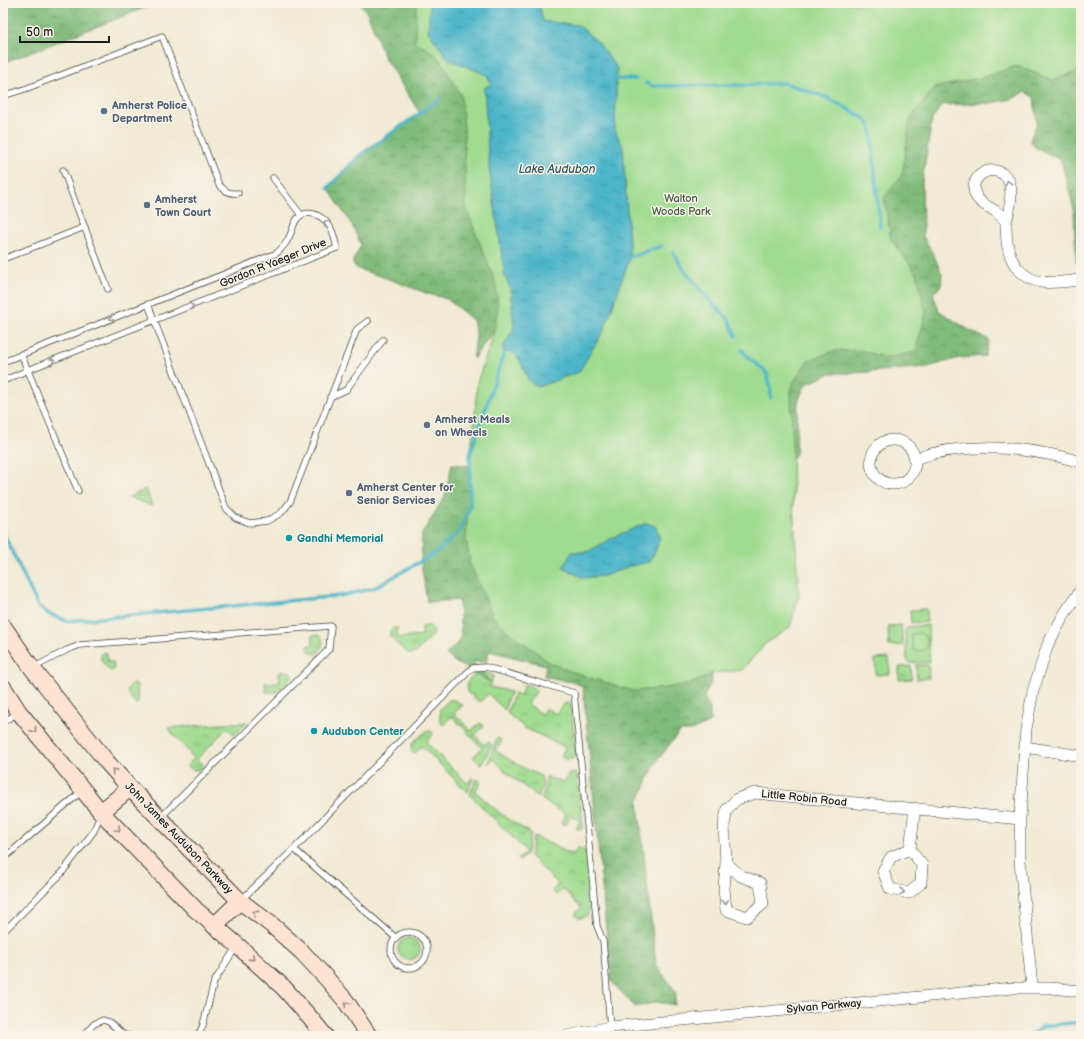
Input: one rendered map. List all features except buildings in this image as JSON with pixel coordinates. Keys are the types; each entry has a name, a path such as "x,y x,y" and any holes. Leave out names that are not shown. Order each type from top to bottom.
{"main road":[{"name":"John James Audubon Parkway","path":"3,626 32,668 106,761 130,788 240,902 273,926 302,952 344,1000 368,1036"},
{"path":"3,687 19,712 101,812 196,910 238,945 284,988 324,1036"},
{"path":"101,812 130,788"},
{"path":"214,926 240,902"}],"street":[{"path":"1006,221 1000,214 981,203 974,192 975,182 978,177 986,171 996,170 1002,172 1008,179 1011,192 1006,221 1008,246 1010,257 1022,273 1035,281 1040,282 1081,280"},
{"path":"914,459 941,451 988,448 1012,449 1048,454 1081,462"},
{"path":"1032,987 1020,861 1020,819 1027,719 1033,691 1048,644 1065,613 1081,590"},
{"path":"1025,747 1081,756"},
{"name":"Little Robin Road","path":"726,863 741,876 760,883 763,904 747,916 726,910 724,888 726,863 724,825 727,809 737,799 756,793 1020,819"},
{"path":"910,849 915,808"},
{"name":"Sylvan Parkway","path":"570,1036 610,1027 1005,989 1032,987 1081,991"}],"lane":[{"path":"3,96 26,89 162,36 219,185 224,191 231,194 238,193"},
{"path":"63,170 108,289"},
{"path":"273,178 301,215"},
{"name":"Gordon R Yaeger Drive","path":"3,362 277,253 288,241 296,220 301,215 306,213 314,213 325,221 330,227 338,248 3,381"},
{"path":"3,259 85,227"},
{"path":"148,304 226,508 236,518 250,523 267,521 281,513 290,502 357,329 368,321"},
{"path":"330,397 346,390 383,340"},
{"path":"21,354 78,491"},
{"path":"32,668 80,645 331,626 329,649 160,819"},
{"path":"240,902 472,668 486,667 574,693 597,926 603,941 610,1027"},
{"path":"3,722 19,712"},
{"path":"3,859 82,790"},
{"path":"3,932 61,874 94,831 101,812"},
{"path":"294,848 396,938"},
{"path":"405,932 412,932 419,935 424,940 427,947 423,961 417,966 410,967 403,966 397,962 392,952 392,945 396,938 405,932"},
{"path":"196,1036 200,1032 203,1025 214,982 238,945"},
{"path":"83,1036 94,1024 103,1020 109,1022 124,1035 130,1036"}],"green space":[{"path":"3,3 157,3 3,63"},
{"path":"360,3 426,3 469,81 512,306 473,359 476,336 473,320 447,299 358,269 354,266 353,261 361,245 352,225 328,188 359,156 420,113 385,59 368,14"},
{"name":"Walton Woods Park","path":"418,3 1081,3 1081,70 1053,80 1017,66 980,78 934,88 910,119 902,175 884,198 891,239 917,274 926,313 915,352 888,358 860,350 833,351 807,361 791,387 793,506 799,596 790,627 765,644 742,670 713,673 695,682 666,688 633,691 581,675 548,662 534,650 513,636 494,618 470,564 466,537 470,486 470,455 475,417 477,382 491,343 495,325 498,309 496,284 466,208 464,128 461,96 445,67 435,54 415,42 416,11"},
{"path":"1081,3 1081,268 1076,262 1074,209 1061,160 1035,147 1030,140 1037,123 1034,97 1025,92 1012,99 989,103 942,105 932,119 922,182 923,237 932,251 942,274 941,286 933,293 939,311 969,330 989,340 985,356 959,358 928,367 855,373 831,373 805,385 798,402 796,454 792,460 793,506 714,664 711,683 704,696 710,709 710,722 692,731 680,731 655,764 638,802 656,965 676,992 675,1005 657,1002 635,1007 612,982 583,687 576,683 544,676 546,665 489,651 486,662 472,662 490,682 455,662 446,654 461,639 459,600 427,602 421,562 422,534 445,496 452,464 470,466 470,455 630,257"},
{"path":"146,489 152,506 129,497"},
{"path":"926,609 927,622 911,623 910,610"},
{"path":"901,625 903,645 889,646 888,626"},
{"path":"928,625 930,662 910,663 907,660 905,630 908,627"},
{"path":"429,626 434,630 430,639 412,654 409,654 403,650 390,636 390,631 393,628 397,628 398,638 422,636 422,627"},
{"path":"921,633 927,638 927,647 925,650 915,651 913,648 911,634"},
{"path":"312,635 319,635 322,638 323,644 318,653 314,654 309,651 308,645 313,645"},
{"path":"104,652 107,654 108,662 113,662 114,669 112,671 109,670 101,660 102,653"},
{"path":"889,658 890,674 876,675 875,659"},
{"path":"916,665 928,665 929,678 917,679"},
{"path":"911,666 912,679 899,680 899,667"},
{"path":"281,671 290,672 292,675 291,679 278,692 266,692 265,683 280,682 279,673"},
{"path":"476,673 490,674 493,676 490,687 511,692 507,700 505,710 488,694 480,702 467,692 467,682"},
{"path":"133,684 137,685 137,704 128,694 128,689"},
{"path":"523,685 529,685 535,689 536,692 527,703 541,714 546,708 555,714 565,703 571,704 575,758 569,760 561,757 565,747 525,728 507,713 514,693 521,695"},
{"path":"449,700 454,700 463,705 454,713 471,731 480,723 484,726 475,735 484,745 488,741 492,745 481,765 473,757 482,748 452,716 443,725 440,721 440,709"},
{"path":"248,722 236,734 227,728 197,759 204,766 196,770 188,766 194,758 168,728"},
{"path":"428,730 433,734 426,742 467,783 473,777 468,792 422,746 414,754 411,751 412,743"},
{"path":"498,738 501,740 501,743 495,750 529,771 541,776 543,786 538,797 507,773 493,759 488,764"},
{"path":"572,773 576,774 578,777 582,829 577,829 580,820 570,816 566,825 561,823 566,814 541,799 546,786 546,777 565,782 568,775"},
{"path":"478,779 480,781 480,785 475,791 501,814 531,834 527,853 520,861 518,859 526,851 470,795 475,781"},
{"path":"534,836 573,855 577,848 582,849 587,853 591,901 587,916 578,918 576,916 576,913 581,908 563,889 556,895 552,891 558,884 530,856"},
{"path":"409,938 413,939 419,945 419,953 413,959 409,960 405,959 399,953 398,949 399,945 405,939"}],"water":[{"name":"Lake Audubon","path":"430,3 540,3 543,21 578,25 598,42 617,68 615,130 623,147 630,257 605,328 579,372 538,387 529,381 519,359 512,352 504,353 503,347 514,328 510,288 505,277 489,168 484,88 491,84 487,75 448,59 428,31"},
{"path":"646,523 655,526 660,536 656,550 649,562 630,566 604,576 583,578 563,567 572,552 587,552 614,537"}],"waterway":[{"path":"617,79 636,79"},
{"path":"646,83 652,86 785,83 828,98 866,119 871,128 880,227"},
{"path":"328,188 359,156 440,99"},
{"path":"630,257 662,246"},
{"path":"673,252 684,270 713,304 728,318 736,336"},
{"path":"742,350 766,372 770,384 771,398"},
{"path":"3,532 38,606 49,614 67,621 340,596 374,588 437,552 460,531 470,507 470,455 504,353"},
{"path":"1030,1036 1043,1026 1081,1022"}],"place":[{"name":"Amherst Police Department","path":"104,111"},
{"name":"Amherst Town Court","path":"147,205"},
{"name":"Amherst Meals on Wheels","path":"427,425"},
{"name":"Amherst Center for Senior Services","path":"349,493"},
{"name":"Gandhi Memorial","path":"289,538"},
{"name":"Audubon Center","path":"314,731"}]}
